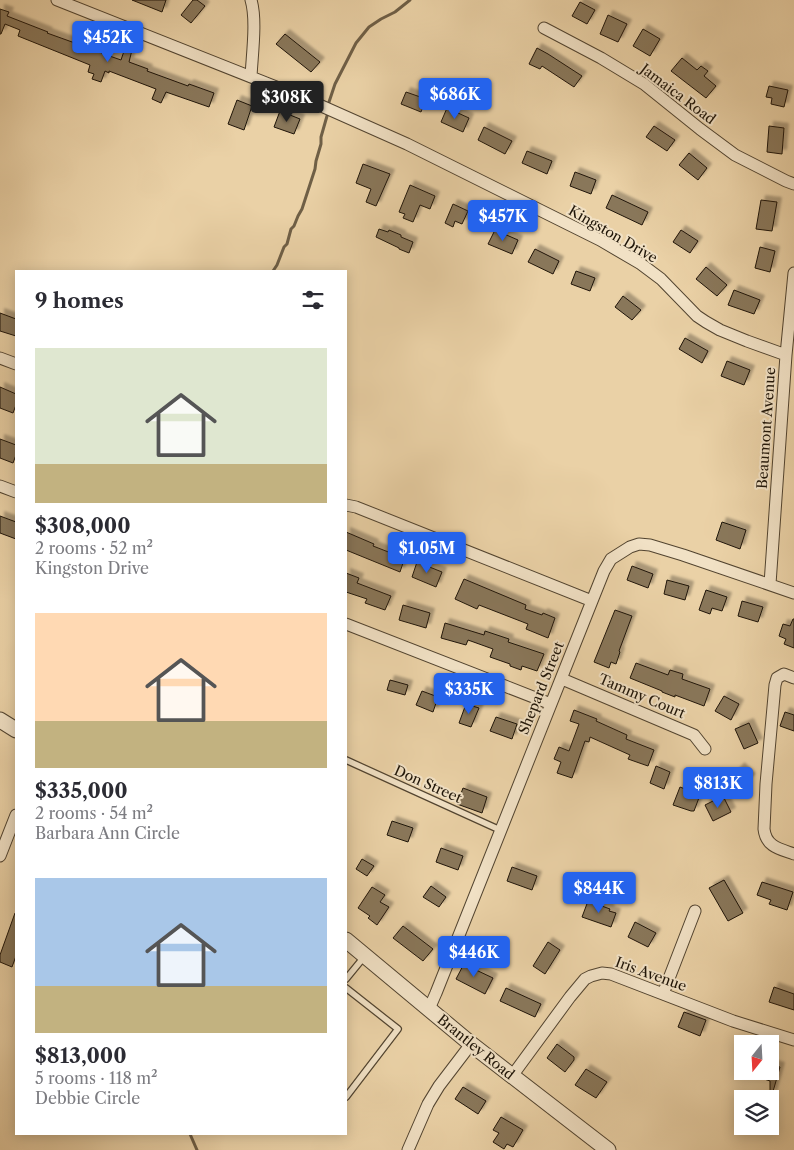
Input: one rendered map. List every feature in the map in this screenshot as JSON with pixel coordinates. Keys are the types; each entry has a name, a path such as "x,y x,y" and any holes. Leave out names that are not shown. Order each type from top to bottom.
{"street":[{"name":"Kingston Drive","path":"57,0 299,96 407,144 600,240 641,264 662,279 697,316 720,330 786,355"},
{"path":"251,77 254,21 252,0"},
{"name":"Jamaica Road","path":"544,28 602,58 644,84 735,155 794,184"},
{"name":"Beaumont Avenue","path":"770,584 789,384 786,355 794,273"},
{"path":"0,358 15,364"},
{"path":"0,486 15,492"},
{"path":"347,505 356,506 592,601"},
{"name":"Shepard Street","path":"429,1009 550,704 562,679 604,571 611,559 630,546 639,544 650,545 794,593"},
{"path":"347,624 550,704"},
{"path":"794,678 784,674 777,678 775,685 766,784 765,837 772,846 794,854"},
{"name":"Tammy Court","path":"562,679 694,735 705,748"},
{"path":"0,720 15,729"},
{"path":"0,856 15,818"},
{"path":"663,994 695,911"},
{"name":"Brantley Road","path":"347,941 471,1044 602,1148"},
{"name":"Iris Avenue","path":"512,1076 585,979 602,973 610,974 733,1021 794,1040"},
{"path":"408,1150 428,1104 439,1086 471,1044"}],"lane":[{"name":"Don Street","path":"347,760 500,830"},
{"path":"347,978 365,956"},
{"path":"347,989 398,1028 347,1096"}],"building":[{"path":"132,0 166,0 162,12"},
{"path":"193,0 197,0 205,6 191,23 181,15"},
{"path":"580,2 595,10 587,24 572,16"},
{"path":"0,9 9,12 7,16 86,47 89,38 100,42 98,47 103,49 101,53 121,60 125,48 132,50 129,62 148,69 147,71 188,86 189,84 214,93 209,107 166,92 161,103 152,99 156,89 109,71 109,73 105,71 101,82 92,79 94,74 88,72 90,65 18,36 20,30 5,24 0,34"},
{"path":"608,15 627,24 618,42 600,34"},
{"path":"643,29 660,39 650,56 633,46"},
{"path":"285,34 320,62 311,72 276,44"},
{"path":"537,48 582,76 574,87 542,66 540,69 529,64"},
{"path":"682,58 697,70 701,66 708,71 704,76 716,86 706,98 671,71"},
{"path":"769,86 788,90 784,107 771,104 772,98 766,97"},
{"path":"406,92 426,99 421,112 401,104"},
{"path":"237,100 252,106 244,130 228,124"},
{"path":"447,108 469,118 463,132 441,122"},
{"path":"280,111 300,119 294,134 274,127"},
{"path":"654,126 675,140 667,151 646,137"},
{"path":"769,126 784,128 782,154 767,152"},
{"path":"484,127 512,141 505,154 478,140"},
{"path":"527,151 552,161 547,174 522,163"},
{"path":"689,153 707,168 698,180 679,165"},
{"path":"363,164 390,174 376,206 366,202 371,189 356,183"},
{"path":"575,172 596,180 591,194 570,186"},
{"path":"410,185 435,196 430,209 420,205 413,222 403,218 405,214 399,212"},
{"path":"612,195 648,212 642,225 606,208"},
{"path":"761,200 777,202 772,231 756,229"},
{"path":"453,204 468,211 462,224 455,221 453,227 445,223"},
{"path":"379,229 388,232 389,230 413,242 409,253 376,237"},
{"path":"495,230 518,240 512,254 488,244"},
{"path":"681,230 698,241 690,253 673,242"},
{"path":"760,247 775,251 770,272 755,268"},
{"path":"535,249 559,261 553,274 528,262"},
{"path":"706,267 727,285 717,296 696,279"},
{"path":"576,271 595,278 590,291 571,284"},
{"path":"734,290 760,300 754,314 728,305"},
{"path":"623,296 641,310 632,320 615,307"},
{"path":"0,313 15,319 15,336 0,331"},
{"path":"685,338 708,351 702,363 679,349"},
{"path":"727,361 750,370 744,385 721,376"},
{"path":"0,387 15,394 15,408 13,413 0,408"},
{"path":"0,439 15,445 13,463 0,458"},
{"path":"0,516 15,522 15,539 0,533"},
{"path":"722,522 746,530 740,549 716,540"},
{"path":"347,532 374,544 373,546 405,557 400,572 347,550"},
{"path":"417,562 442,572 436,587 412,577"},
{"path":"632,566 653,574 648,588 627,580"},
{"path":"347,573 359,578 357,583 391,596 385,610 365,603 367,599 347,592"},
{"path":"464,579 526,605 525,609 555,618 548,638 526,629 528,624 479,605 477,609 455,599"},
{"path":"667,580 689,586 685,600 664,594"},
{"path":"706,590 727,597 722,611 712,608 710,614 699,610"},
{"path":"742,601 763,607 758,622 738,616"},
{"path":"403,605 430,613 426,628 399,620"},
{"path":"615,610 632,616 616,664 611,662 609,668 594,662"},
{"path":"793,619 794,648 784,644 786,639 779,636 783,624 790,626"},
{"path":"445,623 484,635 485,631 509,639 508,642 544,654 537,671 522,666 521,670 510,666 510,664 490,657 493,649 468,640 466,645 441,638"},
{"path":"636,663 668,675 670,670 683,674 682,679 710,689 704,706 675,695 675,697 630,678"},
{"path":"390,680 408,685 405,695 387,690"},
{"path":"422,691 438,697 433,712 416,705"},
{"path":"724,696 739,704 731,720 715,711"},
{"path":"466,704 479,708 471,727 459,723"},
{"path":"574,710 597,719 596,721 627,735 626,739 654,750 648,766 628,759 630,755 590,737 589,742 585,741 572,778 557,773 561,762 554,759 559,747 569,751 579,724 570,721"},
{"path":"785,712 794,715 794,731 780,726"},
{"path":"496,717 517,724 512,739 490,731"},
{"path":"749,723 758,743 744,749 735,729"},
{"path":"656,766 670,772 664,789 650,783"},
{"path":"740,767 751,778 740,789 737,789 728,781"},
{"path":"680,787 700,795 694,811 673,805"},
{"path":"463,788 487,797 482,813 457,804"},
{"path":"723,796 731,812 713,821 705,805"},
{"path":"392,821 413,828 408,842 387,835"},
{"path":"441,848 463,856 458,870 436,862"},
{"path":"362,859 374,866 367,876 356,869"},
{"path":"512,867 537,876 532,890 507,881"},
{"path":"724,880 743,913 728,921 709,888"},
{"path":"762,882 793,892 787,910 769,904 771,900 757,895"},
{"path":"431,886 446,897 439,907 423,897"},
{"path":"372,887 385,895 380,902 389,907 377,925 368,918 370,916 358,908"},
{"path":"588,901 616,913 611,927 582,917"},
{"path":"15,913 15,959 12,967 0,962 0,955"},
{"path":"635,922 656,933 648,947 628,937"},
{"path":"403,926 433,949 423,961 393,938"},
{"path":"548,942 560,950 545,974 533,966"},
{"path":"466,960 478,966 476,970 493,978 485,994 456,979"},
{"path":"774,987 794,994 794,1010 769,1002"},
{"path":"506,988 541,1004 535,1017 500,1001"},
{"path":"684,1012 706,1020 700,1036 678,1027"},
{"path":"557,1044 574,1057 574,1060 565,1072 547,1058"},
{"path":"586,1069 607,1082 596,1098 575,1085"},
{"path":"767,1080 776,1080 773,1090 770,1090 770,1081"},
{"path":"463,1087 486,1101 478,1114 455,1099"},
{"path":"501,1117 523,1130 513,1147 507,1144 504,1149 493,1142 499,1133 493,1130"}],"waterway":[{"path":"274,270 287,244 291,229 302,209 315,169 329,102 335,84 356,43 369,27 395,12 410,0"},
{"path":"190,1135 197,1150"}]}
